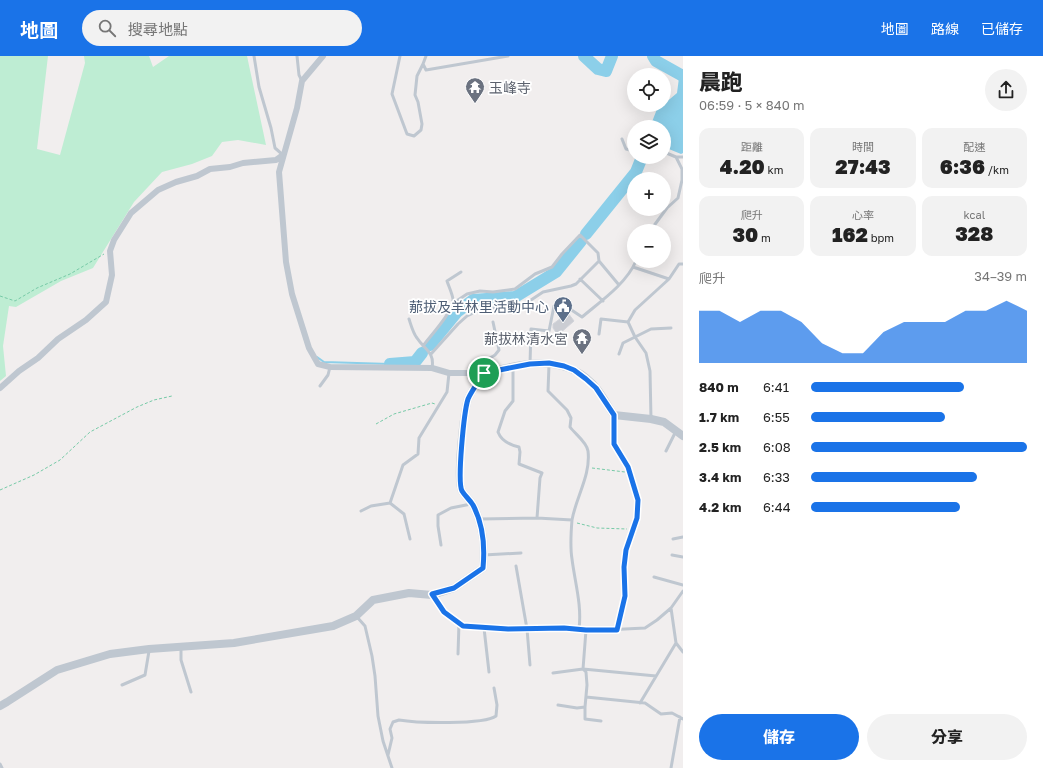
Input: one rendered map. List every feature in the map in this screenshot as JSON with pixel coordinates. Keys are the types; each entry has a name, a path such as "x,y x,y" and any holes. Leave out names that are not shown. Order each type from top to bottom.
{"street":[{"path":"323,56 302,81 297,108 279,172 286,262 292,294 309,348 318,364 330,367 432,368 449,374 465,374 484,373 530,364 549,363 574,370 586,379 596,388 614,415 664,422 680,433"},
{"path":"0,388 19,371 38,358 58,339 86,320 106,302 112,275 110,251 114,240 131,213 158,190 176,182 197,176 210,169 230,167 243,163 276,160 283,155"},
{"path":"0,706 57,670 110,654 149,649 234,643 333,626 356,616 373,600 410,593 432,594 454,588 483,568 484,556 479,519 472,503 462,490 460,481 464,427 468,400 484,373"}],"lane":[{"path":"254,56 259,87 272,128 275,148 283,155"},
{"path":"297,56 299,75 302,81"},
{"path":"400,56 392,94 407,134 414,136 421,130 422,124 418,102 415,95 417,76 426,56"},
{"path":"423,64 426,70 508,56"},
{"path":"622,140 627,149"},
{"path":"671,155 683,157"},
{"path":"655,224 666,208 678,198 682,180 682,170 676,157"},
{"path":"678,198 683,200"},
{"path":"452,304 467,294 480,291 493,292 515,289 535,274 552,267 580,235 598,253 599,262 619,285"},
{"path":"431,354 467,316 484,308 508,307 528,302 543,292 576,284 599,262"},
{"path":"628,322 635,310 670,279 679,264 683,264"},
{"path":"530,364 531,329 549,331 554,306 570,309 582,317 619,285 632,268"},
{"path":"636,268 670,279"},
{"path":"423,346 450,311 453,299 447,281 461,272"},
{"path":"580,279 603,300"},
{"path":"409,319 416,337 431,354 433,362 432,368"},
{"path":"599,334 600,319 628,322"},
{"path":"465,374 495,355 499,350 493,322"},
{"path":"628,322 646,353 650,371 651,419"},
{"path":"619,354 623,343 651,329 671,328"},
{"path":"549,363 548,391 566,410 571,418 570,427 584,442 588,450 588,467 572,521 572,559 578,588 580,618 578,629"},
{"path":"320,386 328,376 330,367"},
{"path":"513,367 513,401 505,411 498,432 500,436 511,445 519,447 519,464 542,472 540,478 537,518"},
{"path":"390,503 403,465 418,454 419,438 447,392 449,374"},
{"path":"614,415 614,444 628,467 638,500 637,518 626,550 624,567 625,596 617,630"},
{"path":"666,451 680,433"},
{"path":"361,511 371,506 390,503 404,514 410,539"},
{"path":"441,545 438,515 451,508 472,503"},
{"path":"479,519 537,518 572,521"},
{"path":"673,539 683,537"},
{"path":"484,556 522,553"},
{"path":"672,555 683,557"},
{"path":"516,566 527,629 530,665"},
{"path":"654,578 683,585"},
{"path":"432,594 444,612 463,626 484,628 564,628 617,630 645,628 671,608 683,591"},
{"path":"671,608 676,643 683,652"},
{"path":"356,616 365,626 375,676 378,716 383,741 392,768"},
{"path":"458,654 459,623"},
{"path":"484,628 489,672"},
{"path":"586,630 583,669 586,672 585,720 600,721"},
{"path":"640,703 676,643"},
{"path":"182,647 181,660 191,692"},
{"path":"122,685 145,674 149,649"},
{"path":"553,673 583,669 656,676"},
{"path":"388,755 392,738 390,729 393,722 399,720 438,723 494,718 496,716 497,706 494,688"},
{"path":"586,697 645,703 661,714 672,713 681,718 671,768"},
{"path":"558,705 577,708 585,707"},
{"path":"0,764 2,768"}],"path":[{"path":"0,296 15,302 37,288 70,274 110,251"},
{"path":"0,490 34,475 60,460 90,432 137,407 154,400 172,396"},
{"path":"376,424 394,414 432,403 439,406"},
{"path":"588,467 630,473"},
{"path":"572,521 597,528 633,529"}],"green space":[{"path":"0,56 48,56 37,149 60,155 85,63 84,56 149,56 153,67 169,56 247,56 266,145 238,140 222,142 212,156 192,164 162,172 134,202 93,268 61,281 16,307 9,306 3,346 6,376 0,381"}],"water":[{"path":"683,69 683,153 681,154 671,150 671,120 653,120 656,112 671,112 671,98 677,93 680,70"}],"building":[{"name":"𦰡拔及羊林里活動中心","path":"568,313 574,321 558,335 553,328 553,324"}],"waterway":[{"path":"584,56 598,69 606,71 612,56"},
{"path":"653,56 656,61 683,76"},
{"path":"586,234 636,172 639,164"},
{"path":"430,345 457,312 473,300 515,297 556,272 581,241"},
{"path":"390,364 415,362 422,353"},
{"path":"317,357 324,362 390,364"}],"place":[{"name":"玉峰寺","path":"475,104"},
{"name":"𦰡拔及羊林里活動中心","path":"563,323"},
{"name":"𦰡拔林清水宮","path":"582,355"}],"route":[{"path":"549,363 564,366 574,370 596,388 614,415 614,444 628,467 638,500 637,518 626,550 624,567 626,587 625,596 617,630 564,628 508,629 463,626 444,612 432,594 454,588 483,568 484,556 479,519 472,503 462,490 460,481 464,427 468,400 484,373 530,364 549,363"}]}
